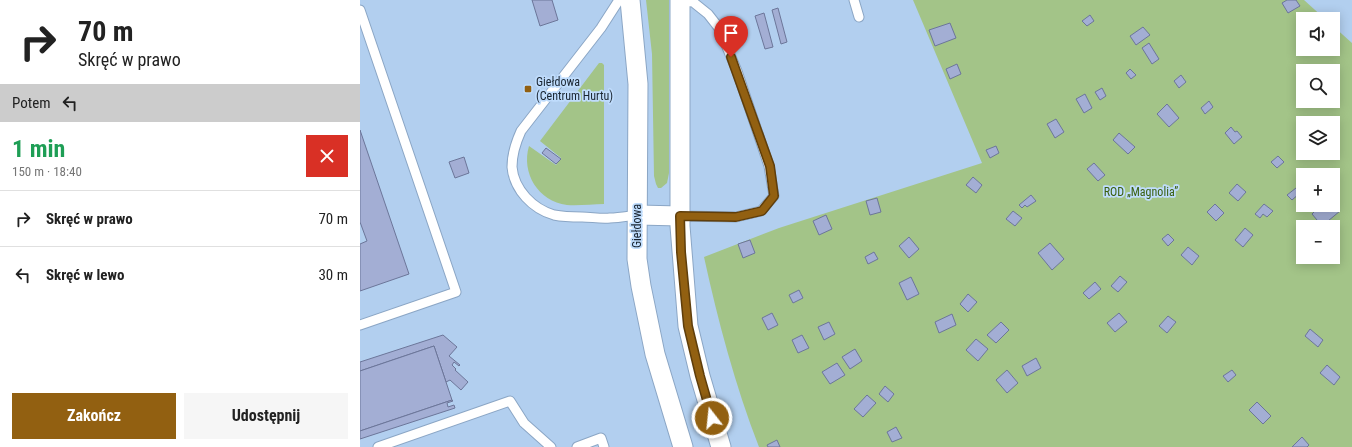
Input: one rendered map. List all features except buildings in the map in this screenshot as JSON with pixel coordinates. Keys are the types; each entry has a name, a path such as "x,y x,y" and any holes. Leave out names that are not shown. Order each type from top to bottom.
{"street":[{"name":"Giełdowa","path":"630,0 638,84 638,259 640,286 654,354 683,447"},
{"path":"680,1 681,252 688,326 700,376 721,447"},
{"path":"638,215 680,216"}],"lane":[{"path":"619,0 601,28 521,131 516,142 512,166 514,177 521,190 534,205 547,213 562,217 611,218 638,215"},
{"path":"854,0 859,17"},
{"path":"680,1 693,2 708,14 719,28 737,72 770,166 774,196 762,211 736,217 680,216"},
{"path":"360,10 456,292 360,325"},
{"path":"378,447 510,402 524,423 551,447"},
{"path":"577,447 601,438 604,447"}],"green space":[{"path":"646,0 669,0 669,173 667,183 661,188 658,188 654,176 652,54"},
{"name":"ROD „Magnolia”","path":"913,0 1304,0 1317,12 1296,12 1296,56 1340,56 1340,32 1352,43 1352,447 759,447 742,400 728,353 704,257 779,228 982,163"},
{"path":"599,63 604,65 604,204 567,205 548,198 540,192 534,184 527,166 529,146 556,165 561,158 540,141"}],"place":[{"name":"Giełdowa (Centrum Hurtu)","path":"528,89"}],"route":[{"path":"712,418 688,326 681,252 680,216 736,217 762,211 774,196 770,166 731,57"}]}
